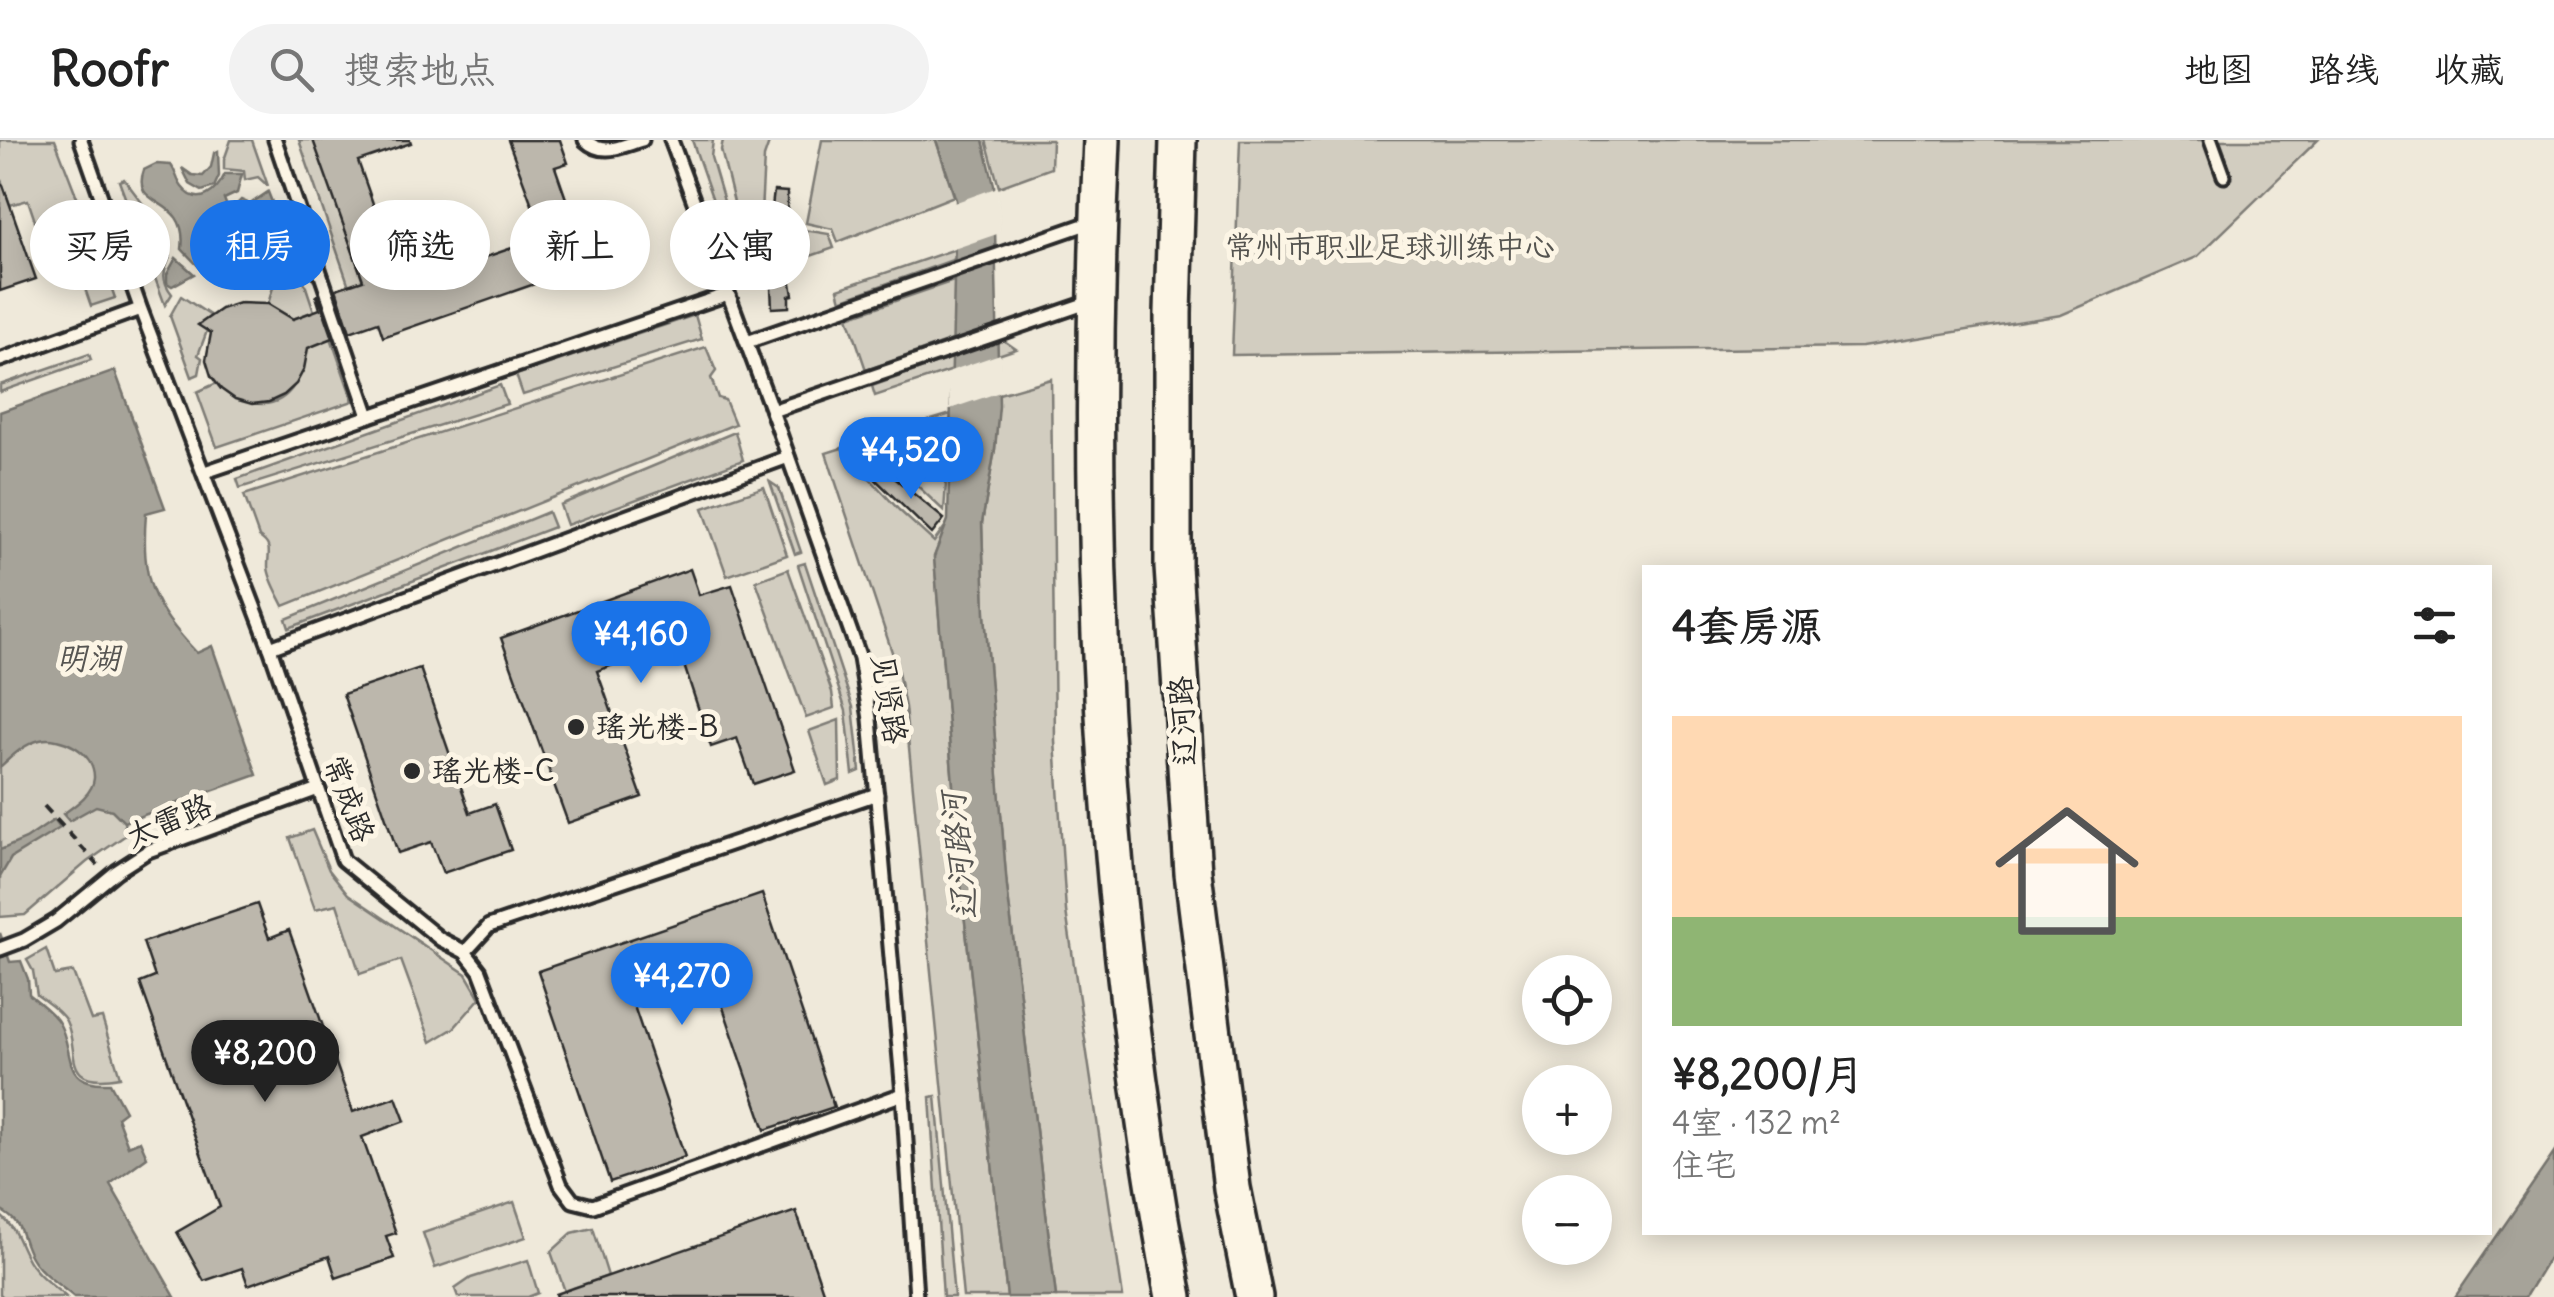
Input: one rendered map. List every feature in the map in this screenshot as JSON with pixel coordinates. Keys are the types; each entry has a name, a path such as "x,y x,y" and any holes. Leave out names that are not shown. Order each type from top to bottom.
{"main road":[{"path":"1102,140 1096,300 1098,572 1116,890 1158,1208 1174,1297"},
{"name":"辽河路","path":"1178,140 1172,313 1174,567 1192,873 1232,1188 1254,1297"}],"lane":[{"name":"常成路","path":"81,140 140,309 270,648 343,860 440,939 464,952 480,971 561,1185 573,1200 593,1206 904,1094"},
{"path":"275,140 369,416"},
{"path":"585,140 593,148 606,151 642,140"},
{"name":"见贤路","path":"671,140 860,658 870,719 904,1094 916,1297"},
{"path":"2211,140 2224,176"},
{"path":"747,342 1098,220"},
{"path":"205,472 728,294"},
{"path":"772,411 1096,300"},
{"path":"0,360 140,309"},
{"path":"270,648 788,457"},
{"name":"太雷路","path":"0,949 56,921 148,851 318,790"},
{"path":"464,952 489,926 877,794"}],"path":[{"path":"44,806 110,877"}],"green space":[{"path":"0,140 55,140 78,200 30,200 30,206 28,200 10,205 0,177"},
{"path":"231,140 252,140 268,186 258,177 245,180 244,171 224,169"},
{"path":"299,140 315,140 350,243 350,289 330,231 330,200 320,200"},
{"path":"692,140 713,140 711,157 724,200 713,200"},
{"path":"723,140 770,140 764,157 762,200 733,200 721,150"},
{"path":"822,140 936,140 954,196 838,242 833,229 810,224 810,202"},
{"path":"986,140 1052,140 1051,168 999,187"},
{"name":"常州市职业足球训练中心","path":"1240,140 2318,140 2197,257 2061,315 1862,347 1232,355"},
{"path":"124,179 140,200 126,200 119,181"},
{"path":"810,231 829,234 834,248 810,256"},
{"path":"979,241 972,253 841,300 838,289"},
{"path":"977,273 995,325 866,370 848,317"},
{"path":"85,290 112,290 115,298 91,306"},
{"path":"159,290 170,290 172,294 165,305"},
{"path":"272,290 307,290 314,311 293,319 268,304"},
{"path":"181,296 211,316 200,326 207,331 198,355 202,358 199,374 192,377 170,316"},
{"path":"695,315 702,339 523,395 516,375"},
{"path":"328,329 353,401 217,447 197,392 217,383 248,402 267,404 278,400 287,394 300,373 306,337"},
{"path":"1003,340 1016,349 875,396 872,386"},
{"path":"706,347 716,371 711,378 718,398 725,400 735,424 284,606 270,576 268,546 259,537 244,495"},
{"path":"89,354 91,360 0,392 0,385"},
{"path":"1051,379 1055,741 1066,911 1123,1297 1056,1297 1006,878 985,615 982,523 995,449 999,394"},
{"path":"500,385 507,404 240,488 237,479"},
{"path":"951,414 944,511 868,439"},
{"path":"735,432 743,460 567,525 560,505"},
{"path":"842,448 934,542 947,524 934,557 963,904 1007,1297 963,1297 905,707 897,667 826,453"},
{"path":"770,482 779,488 801,552 795,554"},
{"path":"764,487 787,555 727,576 703,508"},
{"path":"548,512 554,527 289,628 286,619"},
{"path":"805,563 853,707 860,771 853,774 846,711 798,565"},
{"path":"788,569 832,692 834,708 806,718 756,581"},
{"path":"839,720 840,780 827,785 809,731"},
{"path":"57,726 90,754 112,809 124,822 126,835 87,862 25,915 0,917 0,756"},
{"path":"312,830 329,870 348,894 466,974 480,998 454,1028 431,1042 401,960 360,974 337,904 315,909 290,838"},
{"path":"46,949 55,975 73,972 91,1020 102,1018 120,1077 101,1079 80,1072 66,1021 37,995 27,960"},
{"path":"936,1096 954,1297 943,1297 930,1097"},
{"path":"514,1202 526,1237 435,1268 423,1233"},
{"path":"0,1215 13,1229 34,1268 66,1297 0,1294"},
{"path":"593,1228 608,1276 573,1288 567,1297 551,1252 572,1233"},
{"path":"528,1260 538,1293 528,1297 458,1297 455,1289 471,1278"}],"water":[{"name":"辽河路河","path":"936,140 983,140 994,185 999,406 982,523 985,615 1007,887 1056,1297 1007,1297 963,904 934,557 948,520 956,200"},
{"path":"218,151 219,176 214,187 202,191 190,184 182,168 203,176"},
{"path":"156,164 171,165 182,187 195,197 207,195 225,174 242,174 237,193 224,200 190,200 190,257 182,249 182,231 170,211 170,200 154,200 145,192 144,170"},
{"path":"176,258 190,270 190,276 172,286 170,269"},
{"name":"明湖","path":"115,371 165,508 146,513 145,556 152,590 169,620 197,653 212,646 257,775 124,822 112,810 96,806 69,821 63,814 93,784 93,769 83,753 67,743 40,740 23,747 0,767 0,412"},
{"path":"54,820 60,828 11,858 0,877 0,850 26,839"},
{"path":"0,933 10,962 21,961 29,994 59,1023 76,1073 83,1079 110,1083 125,1111 117,1117 128,1146 140,1141 147,1157 110,1184 175,1297 74,1297 35,1263 18,1225 0,1210"},
{"path":"2554,1153 2554,1250 2525,1297 2455,1297"}],"pier":[{"path":"998,187 1000,233 951,250 951,204"},
{"path":"1000,354 1000,392 950,409 950,371"}],"building":[{"path":"313,140 410,140 411,143 358,161 372,200 350,200 350,244"},
{"path":"508,140 560,140 568,163 555,167 566,200 530,200"},
{"path":"3,185 30,262 30,281 0,291"},
{"path":"774,191 787,192 787,200 773,200"},
{"path":"510,249 510,290 517,290 383,337 378,322 350,332 336,289 350,284 350,290 490,290 490,256"},
{"path":"771,290 792,290 789,307 772,308"},
{"path":"318,295 333,338 308,348 296,384 269,402 252,404 221,389 206,360 211,333 198,325 221,309 239,303 268,304 293,319 320,309"},
{"path":"885,470 944,519 932,534 876,480"},
{"path":"690,569 699,595 732,585 795,770 753,784 737,738 711,747 676,641 597,671 642,797 568,823 501,638"},
{"name":"瑶光楼-C","path":"420,668 470,813 495,804 511,850 443,873 431,842 398,853 343,694"},
{"path":"762,894 834,1107 765,1130 713,978 634,1006 685,1157 610,1182 538,971"},
{"path":"257,904 269,938 289,930 353,1112 396,1097 405,1121 362,1137 396,1233 386,1236 394,1258 336,1278 329,1256 248,1285 242,1268 204,1281 177,1232 220,1207 140,983 155,977 143,942"},
{"path":"796,1211 825,1297 557,1297 556,1294"}],"place":[{"name":"瑶光楼-B","path":"576,727"},
{"name":"瑶光楼-C","path":"412,771"}]}
